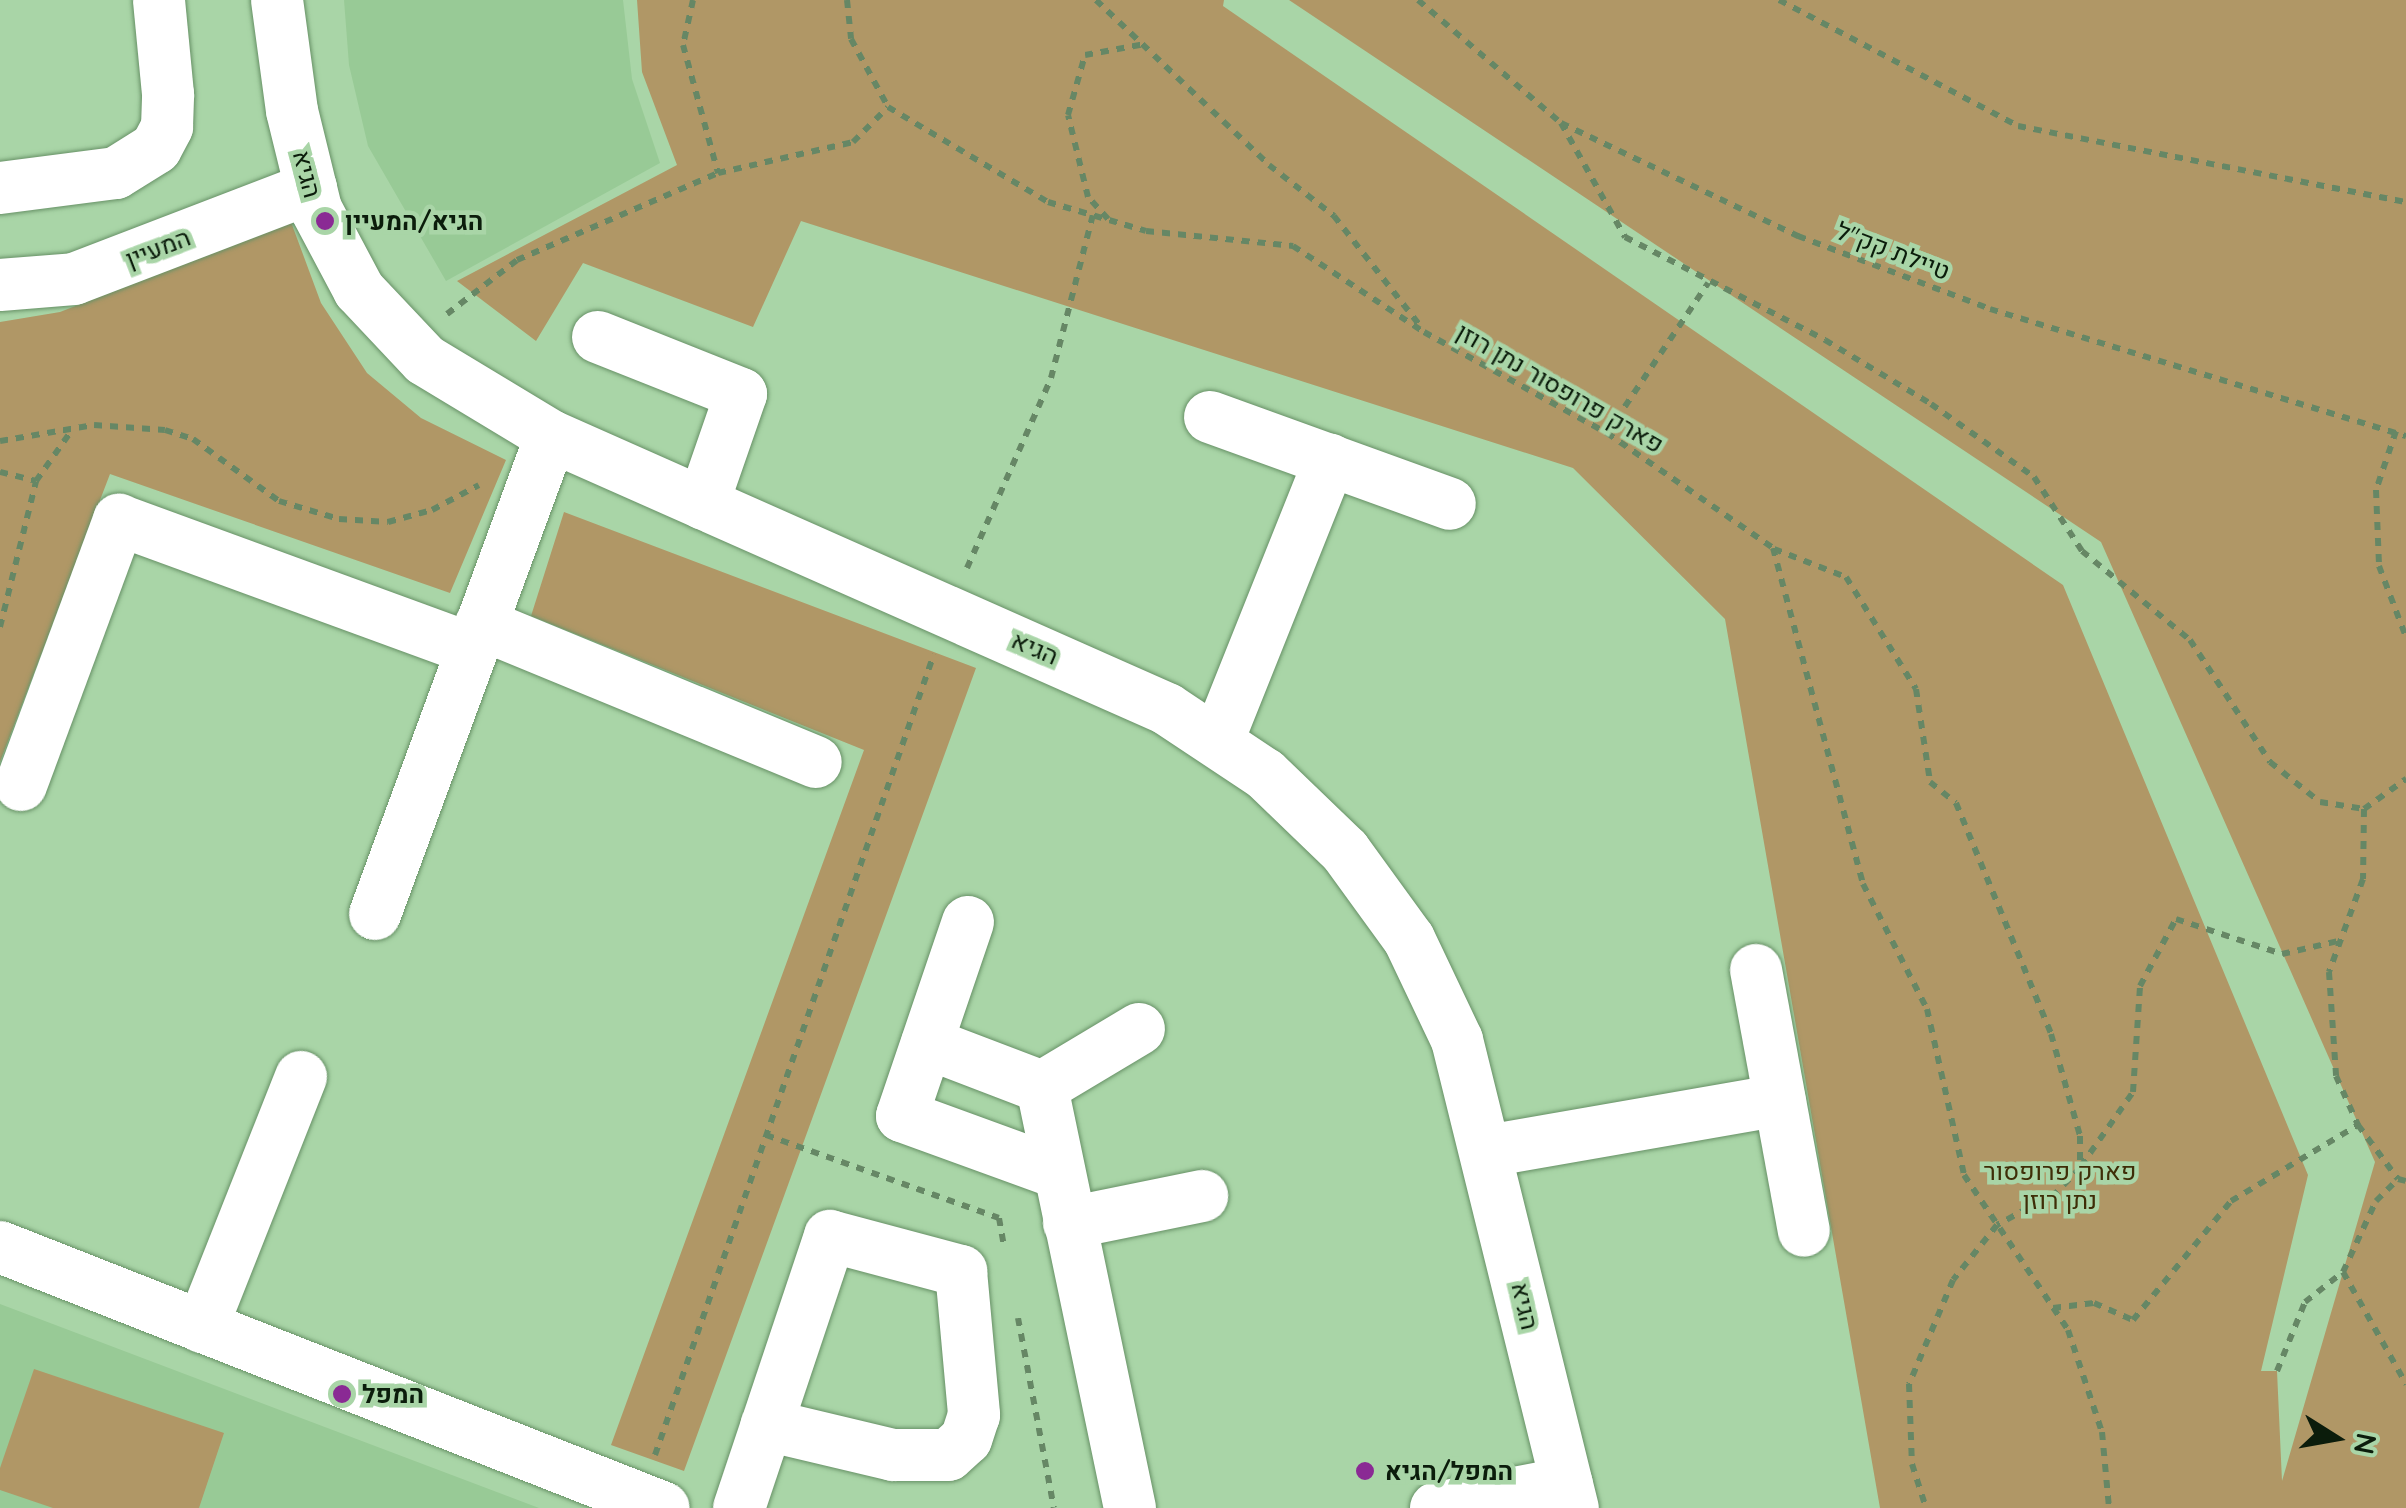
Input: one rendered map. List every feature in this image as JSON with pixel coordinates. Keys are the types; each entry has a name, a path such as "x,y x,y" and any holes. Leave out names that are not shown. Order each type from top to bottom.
{"street":[{"path":"0,188 116,173 156,148 167,127 168,94 159,0"},
{"name":"הגיא","path":"278,0 292,111 311,188 351,277 412,348 537,429 1112,682 1218,740 1307,811 1379,894 1450,1022 1488,1151 1570,1495"},
{"name":"המעיין","path":"0,285 74,280 311,188"},
{"path":"598,337 741,394 703,504"},
{"path":"1210,417 1450,504"},
{"path":"374,914 477,636 537,429"},
{"path":"1218,740 1330,460"},
{"path":"22,784 119,520 477,636 816,762"},
{"path":"968,922 902,1116 1059,1173"},
{"path":"1756,970 1804,1231"},
{"path":"1042,1087 1139,1028"},
{"path":"927,1043 1042,1087"},
{"path":"202,1326 301,1077"},
{"path":"1042,1087 1130,1508"},
{"path":"1488,1151 1780,1100"},
{"path":"1069,1224 1202,1196"},
{"path":"739,1508 766,1426 830,1236 962,1272 974,1416 966,1439 948,1455 893,1455 766,1426"},
{"path":"0,1247 652,1504"},
{"path":"1436,1508 1570,1495"}],"path":[{"path":"693,0 683,45 718,173"},
{"path":"412,348 485,278 517,260 718,173 853,142 888,108 851,39 848,0"},
{"name":"פארק פרופסור נתן רוזן","path":"1096,0 1268,165 1334,216 1424,332"},
{"name":"טיילת קק\"ל","path":"1418,0 1561,123 1798,236 1990,309 2406,436"},
{"path":"1779,0 2018,126 2406,202"},
{"path":"1108,220 1088,196 1068,115 1085,55 1146,44"},
{"name":"פארק פרופסור נתן רוזן","path":"888,108 1048,202 1146,231 1293,246 1424,332 1607,433 1773,548 1846,577 1916,688 1930,782 1956,803 2052,1034 2080,1136 2080,1168"},
{"path":"1561,123 1625,237 1824,340 1931,404 2034,478 2082,551 2190,640 2270,762 2320,802 2364,810 2406,779"},
{"path":"652,1504 949,611 1051,378 1093,215"},
{"path":"1607,433 1708,283"},
{"path":"0,441 131,423 165,430 193,439 279,500 339,518 388,522 432,510 479,486 537,429"},
{"path":"0,627 36,481 72,430"},
{"path":"2396,431 2376,490 2379,566 2406,637"},
{"path":"0,472 36,481"},
{"path":"1773,548 1863,884 1926,1010 1964,1176 2068,1330 2102,1432 2109,1508"},
{"path":"2277,1371 2305,1302 2343,1272 2376,1201 2402,1180 2358,1125 2336,1076 2329,972 2363,880 2364,810"},
{"path":"1926,1508 1912,1464 1910,1384 1953,1280 1997,1224 2056,1193 2080,1168 2133,1092 2140,986 2176,919 2282,954 2338,942"},
{"path":"2053,1308 2094,1303 2133,1320 2231,1201 2358,1125"},
{"path":"2343,1272 2406,1384"}],"shaded area":[{"path":"344,0 623,0 632,79 660,163 446,281 368,146 349,65"},
{"path":"0,1304 539,1508 0,1508"}],"green space":[{"path":"637,0 1224,0 1223,6 2063,585 2308,1175 2261,1371 2277,1371 2282,1481 2375,1162 2101,542 1289,0 2406,0 2406,1508 1880,1508 1725,619 1573,468 801,221 753,327 583,263 536,341 457,281 677,165 642,72"},
{"path":"291,222 321,303 367,373 421,418 506,460 450,593 110,474 0,762 0,322 60,312"},
{"path":"564,512 976,668 684,1471 611,1445 864,750 531,616"},
{"path":"34,1369 224,1433 199,1508 53,1508 0,1490 0,1468"}],"place":[{"name":"הגיא/המעיין","path":"325,221"},
{"name":"המפל","path":"342,1394"},
{"name":"המפל/הגיא","path":"1365,1471"}]}
